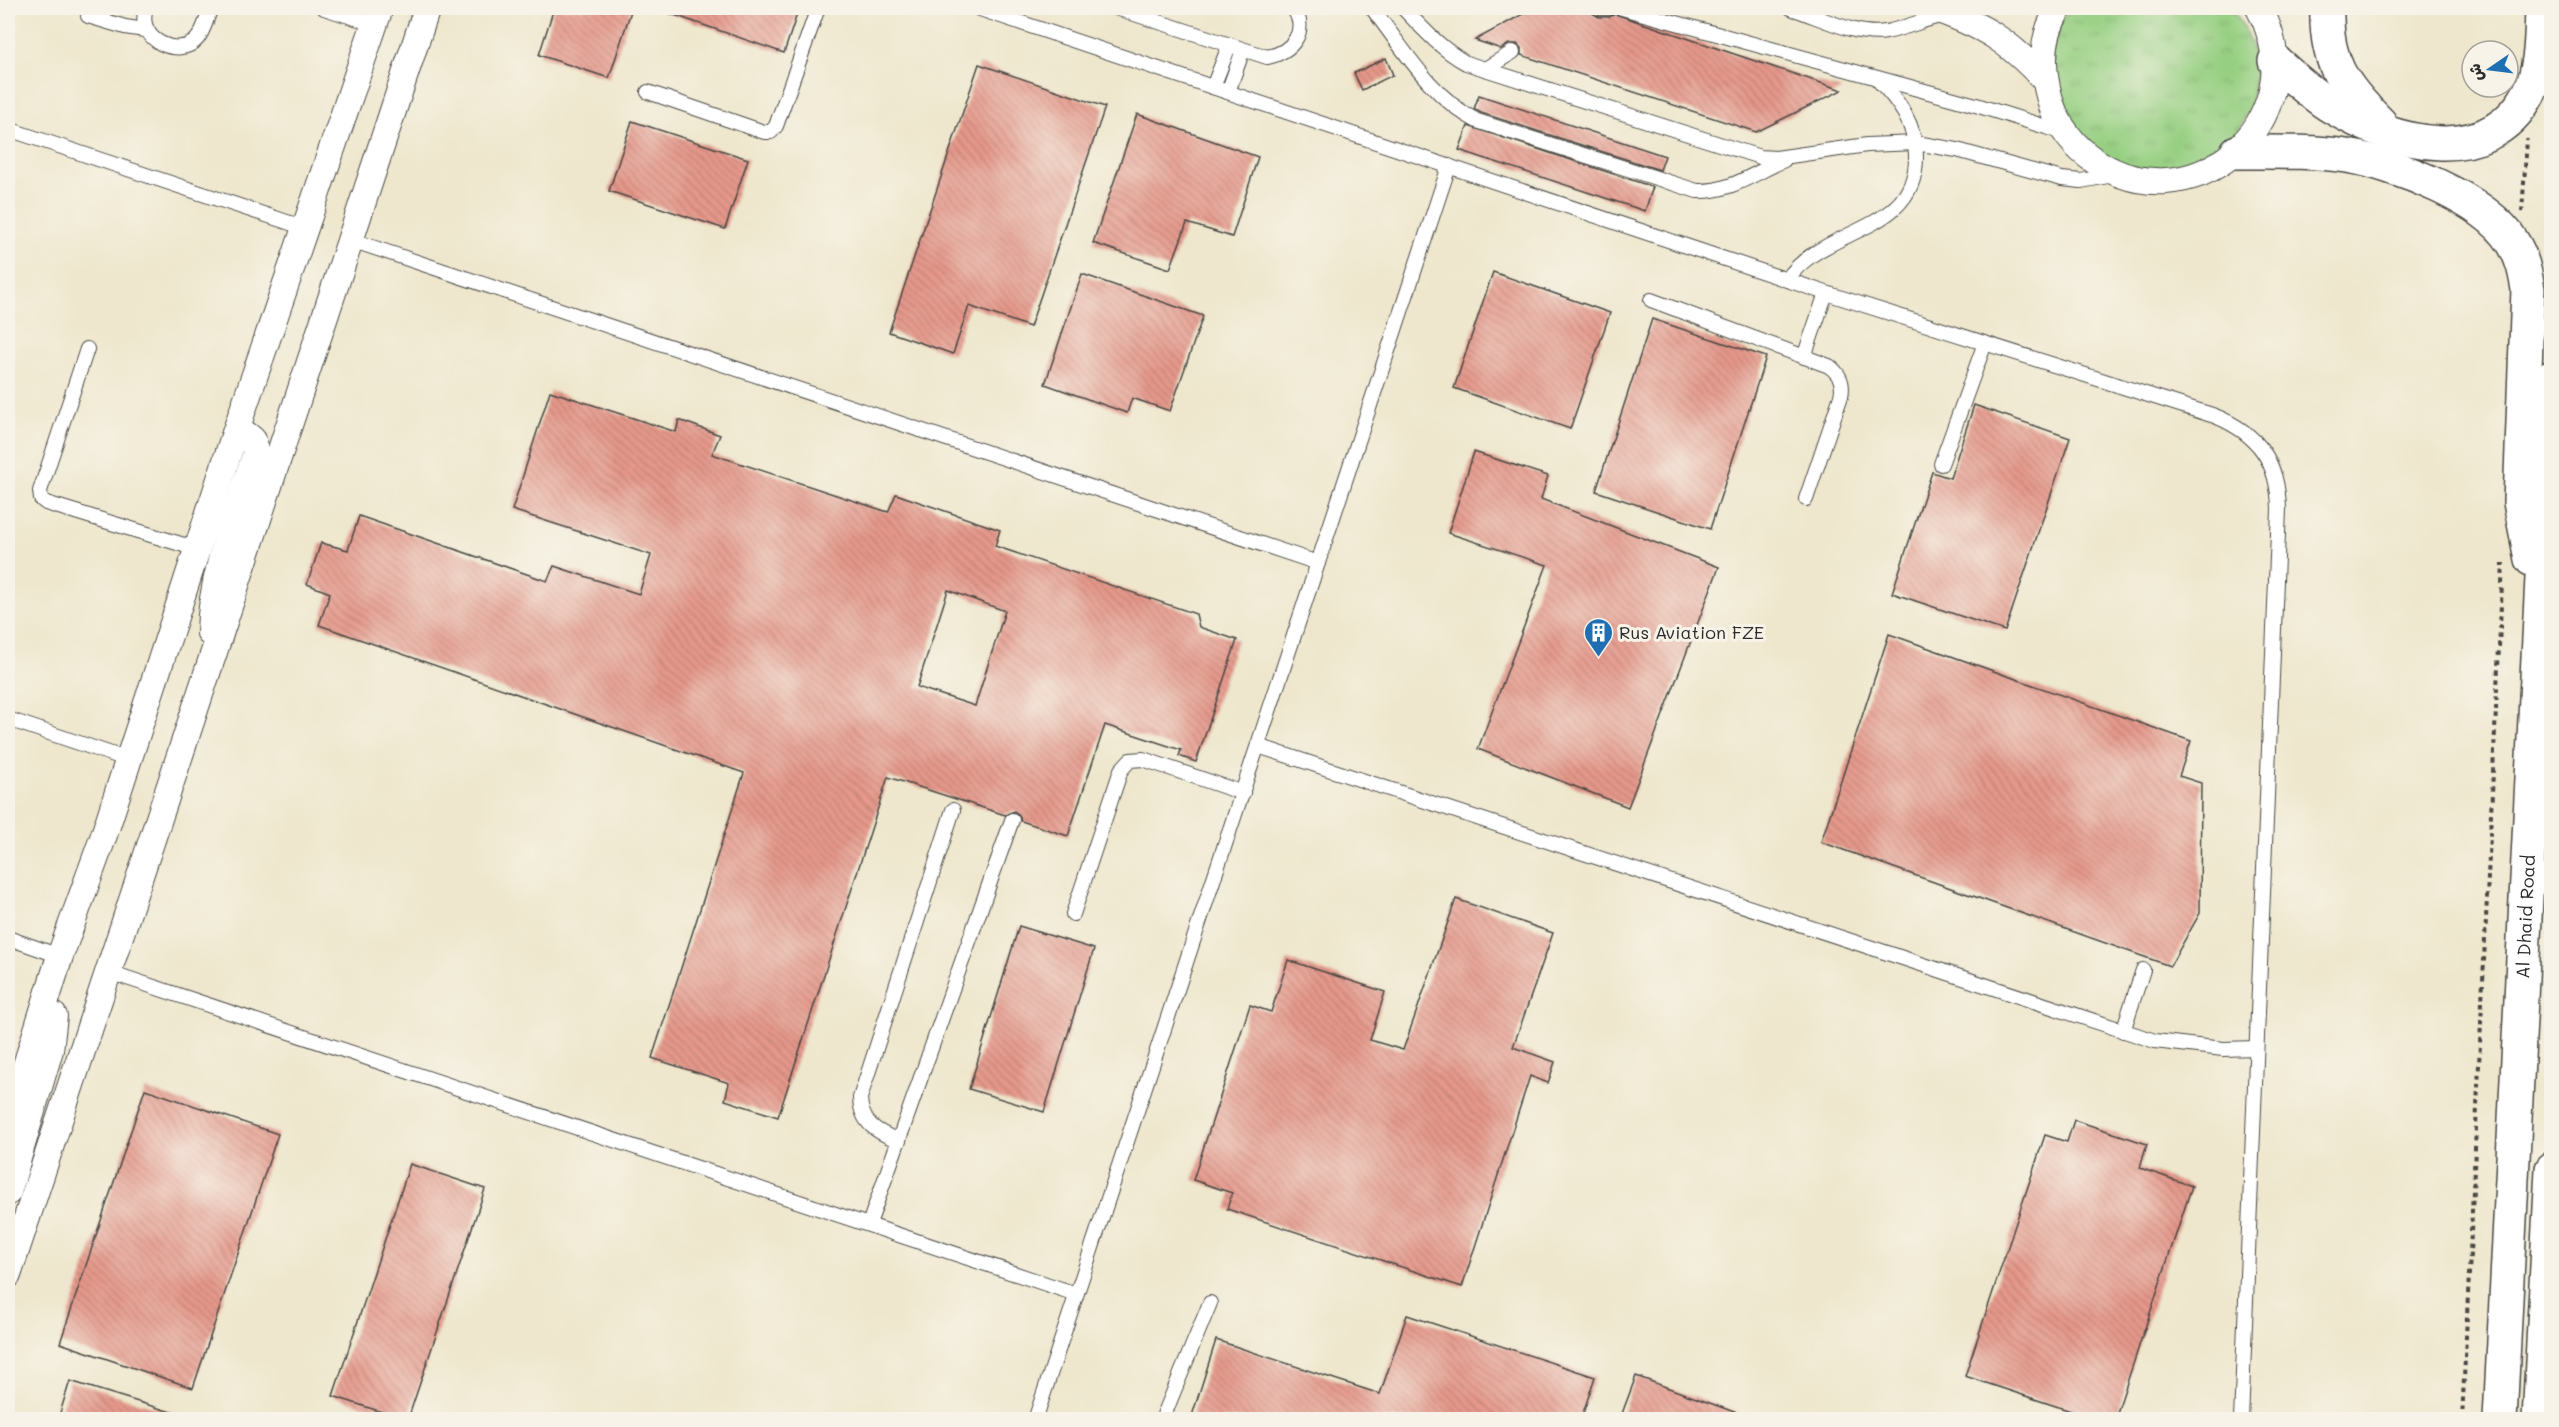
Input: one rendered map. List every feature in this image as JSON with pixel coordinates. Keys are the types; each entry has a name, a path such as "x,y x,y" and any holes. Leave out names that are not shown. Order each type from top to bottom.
{"highway":[{"path":"2327,8 2329,45 2338,72 2354,96 2392,135"},
{"path":"2275,61 2305,88 2332,107 2361,122 2392,135 2424,143 2445,145 2465,142 2485,135 2503,124 2518,109 2529,93 2540,51 2542,8"},
{"path":"2237,152 2313,152 2350,157 2414,175 2456,196 2501,227 2520,255 2528,289 2520,502 2530,558 2541,585"},
{"name":"Al Dhaid Road","path":"2500,1419 2552,377"},
{"path":"2539,1419 2552,1170"}],"street":[{"path":"8,1275 16,1221 109,972 427,8"},
{"path":"2059,8 2047,34 2044,79 2052,108 2066,134 2098,164 2119,174 2168,181 2193,176 2216,166 2237,152 2254,133 2266,111 2273,86 2275,61 2265,12"},
{"path":"1942,11 1966,19 1995,35 2022,55 2044,79"},
{"path":"9,1113 60,956 129,760 234,436 377,16"},
{"path":"212,658 210,632 215,587 255,453 253,440 240,434 234,436"},
{"path":"8,1192 50,1050 53,1028 53,983"}],"lane":[{"path":"146,8 143,16 146,30"},
{"path":"88,16 125,27 146,30 159,42 176,46 189,45 202,33 210,8"},
{"path":"324,8 377,16"},
{"path":"648,92 764,132 771,132 776,126 818,8"},
{"path":"977,8 1826,294 2234,424 2264,451 2273,469 2278,489 2279,509 2241,1419"},
{"path":"1116,8 1267,57 1280,55 1290,48 1298,37 1300,25 1293,8"},
{"path":"1372,8 1414,62 1450,103 1477,121 1697,192 1713,192 1728,188 1793,156"},
{"path":"1403,8 1450,53 1485,69 1744,152 1776,158 1867,144 1916,143 1957,150 2062,179 2081,181 2119,174"},
{"path":"1622,8 1977,105 2066,134"},
{"path":"1791,8 1872,33 1887,32 1942,11"},
{"path":"1213,87 1236,48"},
{"path":"1228,92 1236,48"},
{"path":"1485,69 1513,52"},
{"path":"1787,280 1793,270 1809,255 1892,212 1908,192 1916,168 1916,143 1908,119 1894,97 1876,79"},
{"path":"8,129 305,228"},
{"path":"1035,1419 1449,166"},
{"path":"351,240 1318,563"},
{"path":"1804,357 1826,294"},
{"path":"1651,300 1835,370 1842,382 1842,389 1806,499"},
{"path":"1941,464 1985,343"},
{"path":"87,349 40,491 41,500 197,549"},
{"path":"8,719 129,760"},
{"path":"1258,746 2156,1041 2223,1050 2256,1048"},
{"path":"1073,914 1121,770 1130,760 1143,759 1243,793"},
{"path":"899,1141 872,1128 860,1109 860,1098 953,810"},
{"path":"869,1224 1012,820"},
{"path":"8,938 60,956"},
{"path":"2123,1031 2144,970"},
{"path":"109,972 1076,1294"},
{"path":"1162,1419 1210,1303"}],"path":[{"path":"2520,255 2529,93"},
{"path":"2462,1419 2503,561"}],"green space":[{"path":"2073,8 2230,8 2237,15 2252,46 2256,76 2250,106 2238,132 2191,171 2118,173 2062,126 2050,50 2063,18"}],"building":[{"path":"554,8 632,8 609,78 539,55"},
{"path":"661,8 799,8 784,53 660,10"},
{"path":"1534,8 1590,8 1592,13 1599,17 1609,17 1615,14 1842,90 1756,132 1521,55 1521,48 1517,44 1509,44 1501,49 1475,40"},
{"path":"1386,58 1393,75 1362,90 1354,73"},
{"path":"979,64 1105,107 1030,327 969,306 953,354 889,332"},
{"path":"1479,95 1665,156 1660,170 1481,113 1474,109"},
{"path":"1137,114 1258,157 1232,237 1187,223 1170,269 1093,243"},
{"path":"632,121 748,159 725,229 609,191"},
{"path":"1468,126 1653,187 1645,211 1459,150"},
{"path":"1493,272 1610,313 1570,429 1454,388"},
{"path":"1082,274 1203,316 1170,411 1132,398 1127,413 1045,384"},
{"path":"1652,319 1766,357 1710,529 1596,491"},
{"path":"550,391 676,432 679,420 720,435 712,454 888,512 896,494 1000,530 995,546 1196,614 1199,627 1237,640 1196,762 1179,756 1181,750 1105,725 1068,836 1021,821 1019,815 1014,811 1005,815 888,777 778,1117 725,1100 729,1083 652,1058 744,773 319,625 330,593 307,584 321,543 348,550 359,516 547,581 554,566 639,594 651,555 512,510","holes":["948,590 1005,611 975,706 917,687"]},
{"path":"1974,405 2070,438 2005,631 1892,593 1932,472 1950,478"},
{"name":"Rus Aviation FZE","path":"1474,452 1548,476 1541,499 1719,567 1628,807 1478,749 1547,565 1448,533"},
{"path":"1889,634 2191,741 2179,776 2201,783 2200,913 2170,966 1821,842"},
{"path":"1456,899 1553,933 1513,1047 1555,1062 1548,1083 1530,1076 1462,1287 1227,1209 1232,1193 1193,1180 1250,1005 1271,1012 1288,960 1385,992 1370,1040 1403,1050"},
{"path":"1019,926 1094,949 1044,1112 969,1089"},
{"path":"145,1089 278,1134 193,1388 60,1343"},
{"path":"2074,1120 2147,1144 2140,1168 2192,1186 2115,1419 2095,1419 1965,1376 2045,1135 2067,1142"},
{"path":"410,1164 485,1189 408,1419 403,1419 333,1396"},
{"path":"1407,1315 1595,1377 1581,1419 1191,1419 1216,1340 1380,1394"},
{"path":"1636,1376 1748,1417 1748,1419 1620,1419"},
{"path":"70,1381 181,1415 181,1419 58,1419"}],"place":[{"name":"Rus Aviation FZE","path":"1598,658"}]}
